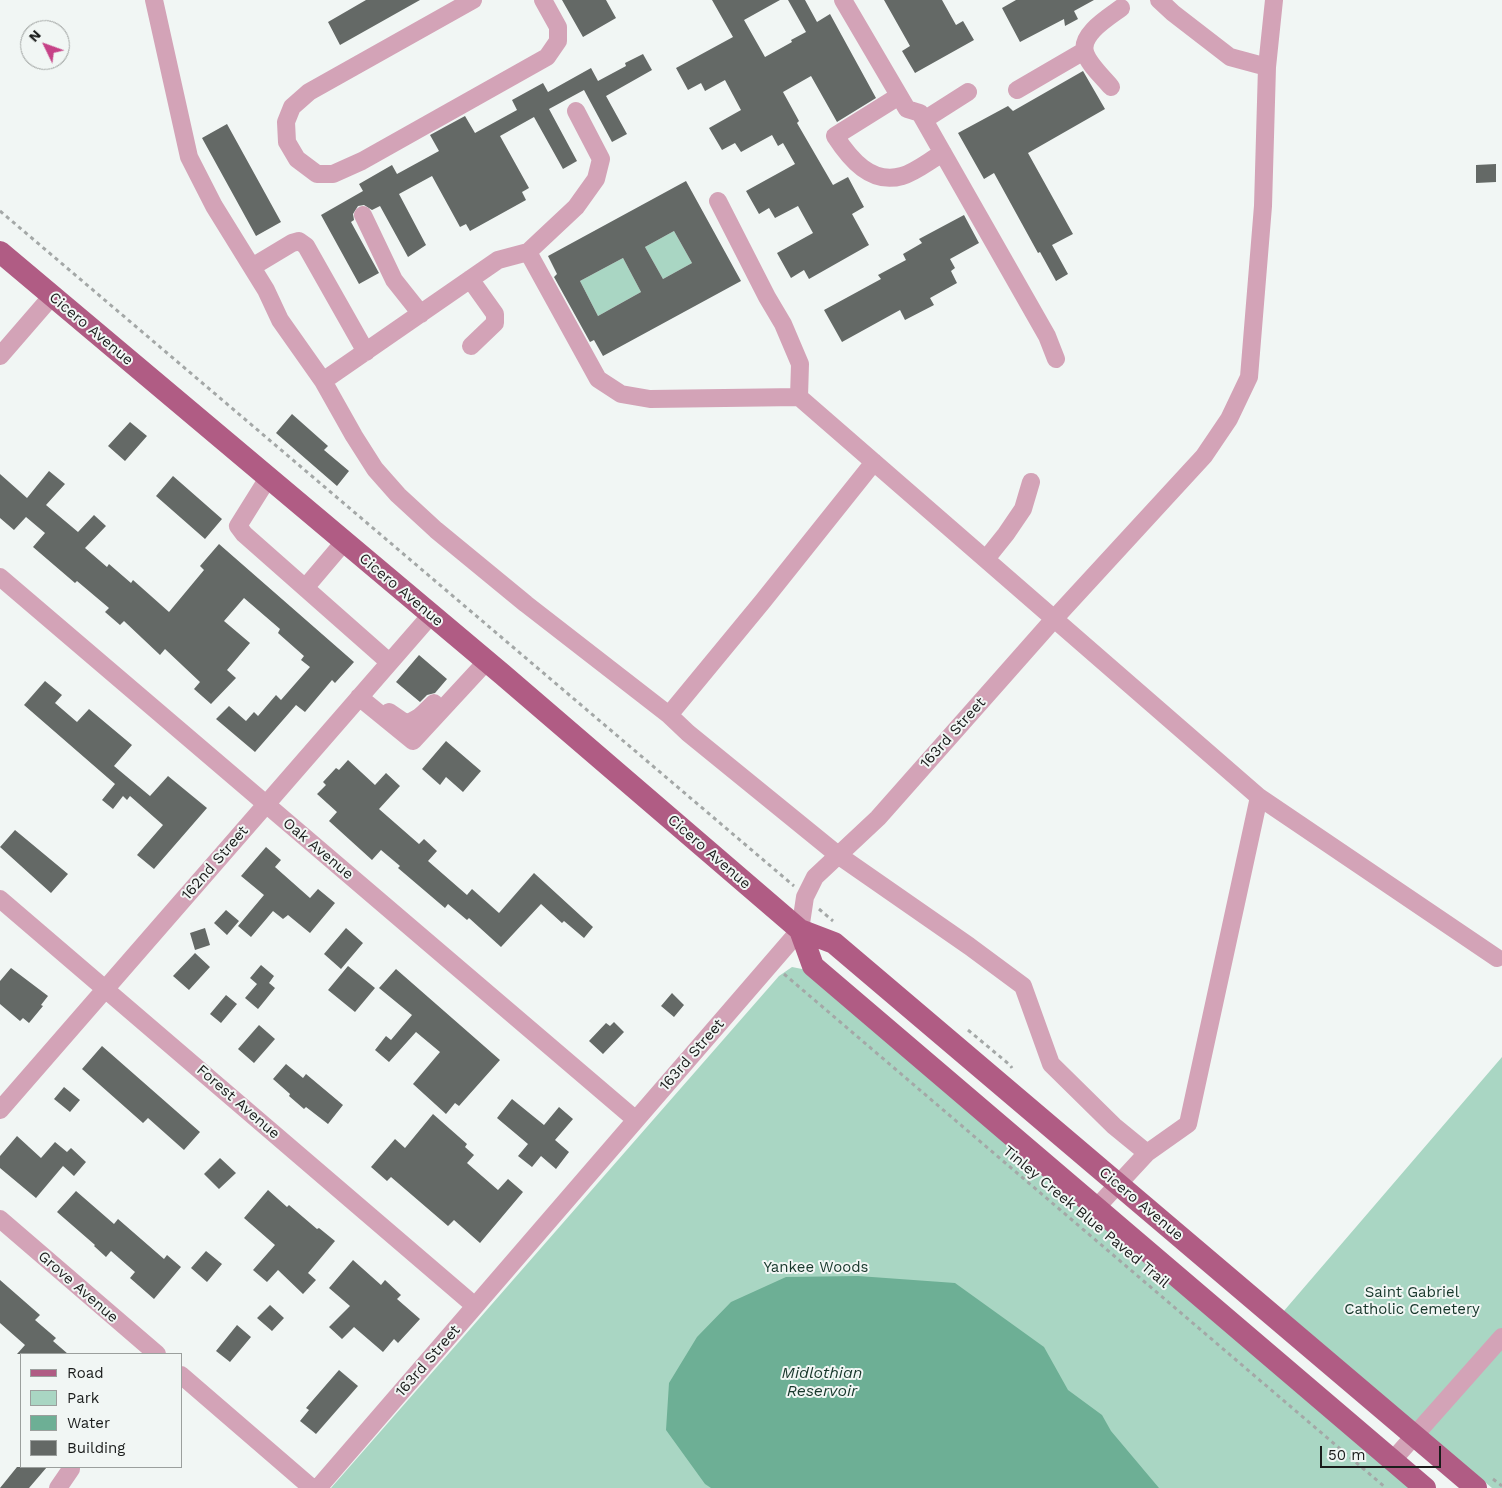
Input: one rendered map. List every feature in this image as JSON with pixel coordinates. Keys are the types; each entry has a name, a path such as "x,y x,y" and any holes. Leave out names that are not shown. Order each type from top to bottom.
{"main road":[{"name":"Cicero Avenue","path":"0,252 800,930 834,943 1476,1488"},
{"name":"Cicero Avenue","path":"800,930 813,966 1425,1488"}],"street":[{"path":"154,0 189,157 214,206 266,290 280,320 323,382 364,452 398,495 436,530 526,604 669,715 688,733 838,855 1023,986 1051,1064 1114,1126 1147,1153"},
{"path":"473,0 309,92 292,107 286,122 287,142 298,159 317,174 333,174 362,161 547,57 558,41 558,27 543,0"},
{"path":"843,0 907,109 920,113 1048,336 1056,359"},
{"path":"1159,0 1230,57 1267,67"},
{"name":"163rd Street","path":"318,1488 800,930 805,897 816,877 878,818 1054,619 1204,456 1229,418 1249,377 1263,206 1267,67 1274,0"},
{"path":"1111,87 1091,63 1084,51 1086,42 1099,23 1121,8"},
{"path":"1017,90 1084,51"},
{"path":"924,120 968,92"},
{"path":"899,96 835,136 846,153 862,169 882,178 902,176 943,153"},
{"path":"323,382 498,260 528,252 576,207 596,179 601,159 576,112"},
{"path":"718,201 767,297 783,324 800,364 799,397"},
{"path":"363,215 394,280 421,314"},
{"path":"252,267 292,242 300,241 306,246 366,352"},
{"path":"528,252 598,379 621,394 650,399 799,397 1259,797 1497,958"},
{"path":"470,279 495,314 495,323 471,346"},
{"path":"0,356 52,296"},
{"path":"669,715 874,462"},
{"path":"268,478 238,526 244,534 389,662"},
{"path":"986,559 1023,509 1032,482"},
{"path":"305,588 344,542"},
{"name":"Oak Avenue","path":"0,577 636,1120"},
{"name":"162nd Street","path":"0,1110 430,615"},
{"path":"359,697 413,741 486,662"},
{"path":"1097,1207 1147,1153 1188,1124 1259,797"},
{"name":"Forest Avenue","path":"0,899 475,1306"},
{"name":"Grove Avenue","path":"0,1219 156,1353"},
{"path":"1392,1461 1502,1337"},
{"path":"182,1377 312,1488"},
{"path":"58,1488 71,1469"}],"path":[{"path":"0,211 758,854 805,897"},
{"name":"Tinley Creek Blue Paved Trail","path":"771,963 1386,1488"}],"green space":[{"path":"674,231 692,263 663,279 645,247"},
{"path":"623,258 641,292 598,316 580,281"},
{"name":"Yankee Woods","path":"792,967 807,970 1415,1488 331,1488 779,976"},
{"name":"Saint Gabriel Catholic Cemetery","path":"1502,1057 1502,1488 1492,1488 1283,1312"}],"water":[{"name":"Midlothian Reservoir","path":"858,1276 955,1283 1044,1347 1068,1390 1102,1415 1111,1431 1159,1488 711,1488 705,1484 666,1430 669,1383 697,1337 731,1302 786,1277"}],"building":[{"path":"366,0 420,0 340,45 328,22"},
{"path":"562,0 606,0 616,18 583,37"},
{"path":"712,0 780,0 744,20 765,57 806,32 788,0 805,0 817,22 830,14 876,98 837,122 811,76 783,92 799,121 797,123 833,185 848,177 864,207 852,214 869,245 809,279 804,270 791,278 777,253 813,233 798,206 775,218 769,208 759,214 746,191 795,164 783,143 778,146 772,135 741,152 735,143 722,150 709,128 741,110 725,80 705,91 701,83 688,90 676,68 733,37"},
{"path":"884,0 942,0 956,25 963,21 974,40 915,73 902,51 910,46"},
{"path":"1016,0 1094,0 1074,11 1078,19 1065,26 1064,19 1020,42 1002,8"},
{"path":"643,54 652,70 606,96 627,134 612,142 584,90 549,109 577,161 563,169 534,117 500,136 529,188 522,192 526,200 470,231 466,224 460,227 432,176 399,194 426,245 408,257 380,206 372,210 364,205 358,206 353,214 354,220 351,222 379,273 359,284 321,215 363,191 359,184 392,165 397,174 439,151 430,135 465,116 475,133 517,110 512,100 543,83 548,92 591,68 598,81 626,66 625,63"},
{"path":"1083,71 1105,109 1028,153 1073,234 1052,245 1068,274 1056,281 1040,252 1038,253 994,173 984,179 958,133 1008,106 1013,111"},
{"path":"227,124 281,222 256,236 202,138"},
{"path":"1496,164 1496,182 1476,183 1476,165"},
{"path":"686,181 741,281 603,356 594,340 590,342 554,277 557,274 548,256","holes":["674,231 692,263 663,279 645,247","623,258 641,292 598,316 580,281"]},
{"path":"964,215 979,243 950,259 955,268 951,271 957,283 930,298 934,305 905,320 900,310 842,342 824,310 881,279 878,275 906,260 903,254 922,243 919,239"},
{"path":"292,414 328,446 324,450 349,471 337,486 276,433"},
{"path":"130,422 147,436 125,461 108,446"},
{"path":"49,471 65,484 46,505 78,532 94,515 106,526 85,548 107,567 109,564 131,583 133,580 169,612 204,570 200,566 219,544 354,662 335,683 332,680 305,712 296,705 255,752 216,719 229,706 246,721 254,712 258,716 276,695 281,700 310,667 301,660 304,656 278,633 280,629 244,598 224,621 250,643 227,670 236,678 211,704 194,689 200,682 165,649 160,655 124,621 120,625 105,612 109,608 77,581 75,583 33,547 45,533 26,517 14,530 0,518 0,474 27,498"},
{"path":"173,476 222,519 205,539 156,496"},
{"path":"419,655 447,679 435,693 427,695 420,702 396,682"},
{"path":"45,681 62,695 55,703 77,722 89,709 132,745 114,766 150,796 168,776 207,808 154,869 137,855 163,825 130,796 127,800 123,796 113,809 102,800 115,784 24,705"},
{"path":"446,741 481,771 463,792 446,777 440,785 422,769"},
{"path":"348,760 375,785 386,773 400,786 379,809 419,844 424,839 437,851 428,861 467,895 472,889 499,913 534,873 593,927 584,938 564,921 562,923 541,904 501,947 469,918 467,920 448,904 445,908 398,868 400,866 381,850 372,860 329,821 337,812 317,794 326,785 323,782 336,768 339,770"},
{"path":"15,830 68,874 51,893 0,847"},
{"path":"266,847 281,860 275,867 310,898 318,889 335,903 310,933 288,915 283,919 273,911 251,937 238,926 264,895 241,876"},
{"path":"226,910 239,921 227,935 214,923"},
{"path":"205,928 210,945 195,950 190,933"},
{"path":"346,928 363,943 341,969 324,954"},
{"path":"195,953 210,967 189,990 173,976"},
{"path":"261,965 274,976 269,983 275,988 258,1009 245,998 257,984 250,978"},
{"path":"348,966 375,988 355,1012 328,990"},
{"path":"11,968 48,996 41,1005 43,1006 29,1023 23,1018 20,1021 0,1004 0,981"},
{"path":"396,969 500,1060 459,1106 455,1103 446,1114 413,1084 440,1052 416,1032 389,1062 375,1050 386,1036 391,1040 412,1015 379,988"},
{"path":"672,993 684,1005 674,1017 661,1006"},
{"path":"226,995 237,1004 221,1023 210,1014"},
{"path":"614,1022 624,1032 603,1054 589,1041 606,1023 610,1026"},
{"path":"259,1025 275,1039 254,1063 238,1049"},
{"path":"102,1046 200,1132 184,1150 148,1118 143,1123 82,1069"},
{"path":"286,1064 303,1078 306,1074 343,1105 328,1124 306,1107 304,1109 273,1079"},
{"path":"64,1087 80,1100 70,1112 54,1099"},
{"path":"512,1099 544,1125 559,1107 573,1119 555,1140 569,1152 556,1169 541,1156 532,1167 518,1156 528,1144 497,1118"},
{"path":"433,1114 467,1144 465,1147 474,1155 467,1163 498,1190 508,1179 523,1192 480,1243 454,1220 448,1226 391,1177 387,1181 371,1167 395,1139 405,1148"},
{"path":"17,1136 41,1158 55,1142 67,1152 71,1148 86,1162 74,1176 63,1166 36,1198 0,1168 0,1156"},
{"path":"220,1158 236,1173 219,1189 204,1174"},
{"path":"268,1190 287,1207 289,1205 317,1229 319,1228 335,1241 308,1273 316,1280 303,1294 278,1270 267,1282 253,1270 275,1245 244,1218"},
{"path":"76,1191 114,1224 118,1219 164,1259 167,1255 181,1267 154,1299 130,1278 135,1272 111,1251 106,1257 57,1212"},
{"path":"206,1251 222,1264 207,1282 191,1268"},
{"path":"353,1260 381,1285 385,1280 401,1295 397,1299 420,1319 398,1343 394,1339 383,1352 354,1327 342,1339 329,1327 350,1306 329,1288"},
{"path":"0,1280 40,1315 35,1320 56,1338 53,1341 67,1353 17,1354 25,1345 0,1323"},
{"path":"270,1305 284,1318 272,1331 257,1318"},
{"path":"237,1325 251,1337 230,1362 216,1351"},
{"path":"339,1370 358,1386 316,1434 300,1421 309,1410 306,1408"},
{"path":"17,1467 46,1468 29,1488 0,1488"}]}
